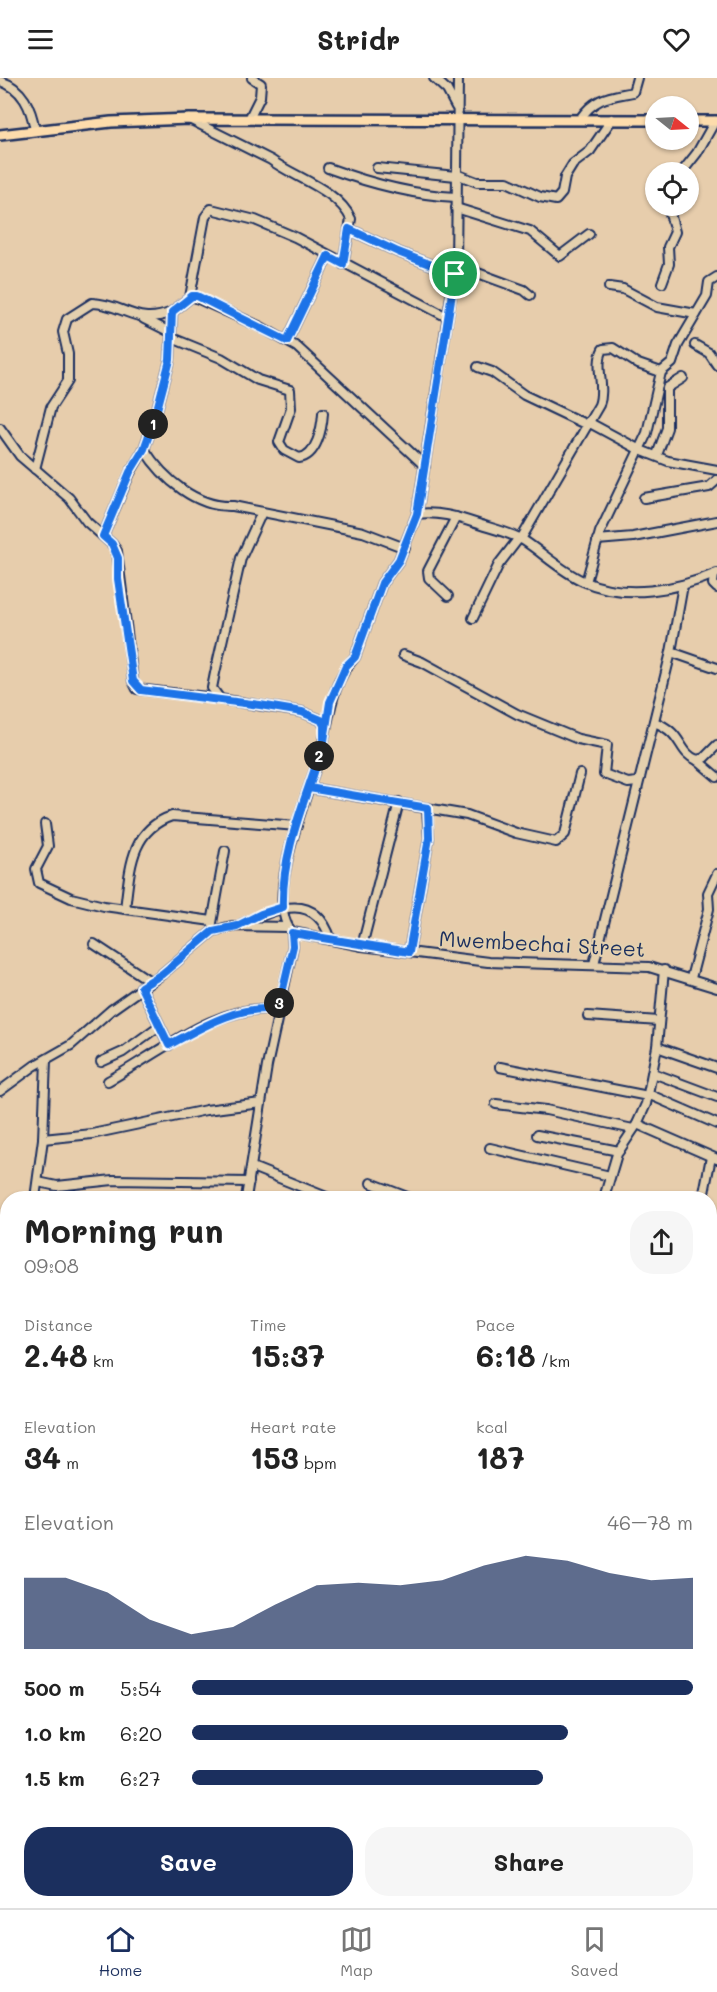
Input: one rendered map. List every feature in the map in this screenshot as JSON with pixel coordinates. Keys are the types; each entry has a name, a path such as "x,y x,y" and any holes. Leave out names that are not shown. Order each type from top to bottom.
{"main road":[{"path":"0,135 111,122 189,119 645,120"},
{"path":"699,121 716,121"}],"street":[{"path":"249,119 262,92 261,84 252,78"},
{"path":"434,78 447,90 457,108"},
{"path":"247,1191 278,1010 293,946 283,907 285,869 324,741 324,725 330,702 346,666 355,657 382,583 405,548 417,514 456,265 458,78"},
{"path":"580,119 597,101 612,94 633,92 637,78"},
{"path":"0,81 10,84 27,102 35,130"},
{"path":"189,119 270,160 281,168 299,174 335,199 348,214 349,229 343,264"},
{"path":"377,168 456,175 480,183 507,182 540,197 556,200 562,193 565,177 573,164 592,148 612,119"},
{"path":"690,162 716,121"},
{"path":"328,168 376,184 429,195 456,196"},
{"path":"456,208 530,231 560,256 589,234"},
{"path":"190,297 205,217 211,209 255,220 447,317"},
{"path":"662,284 669,264 668,247 675,232 671,216"},
{"path":"349,229 398,252 455,274"},
{"path":"287,341 328,256"},
{"path":"456,265 524,290 530,295"},
{"path":"586,582 597,540 640,450 661,372 672,363 678,345 706,296 708,282 717,277"},
{"path":"609,287 623,289 649,304 667,310 696,314"},
{"path":"144,319 172,312 190,297 197,296 287,341 311,360 425,466"},
{"path":"35,469 51,407 68,381 68,354 63,332 67,319 92,303 112,307 144,319 171,335 221,358 258,380 290,390 291,408 279,442 284,450 299,458 312,451 321,427 323,413"},
{"path":"103,536 130,472 144,449 168,367 172,312"},
{"path":"695,345 709,353 717,365"},
{"path":"473,618 499,564 520,538 574,452 602,398 600,356 603,349 613,348 638,364 661,372"},
{"path":"477,367 492,372 524,395 640,450 668,461 717,470"},
{"path":"657,455 667,428 667,388 683,378"},
{"path":"0,427 12,447 69,498 87,522 117,551 135,686 149,692 219,699 302,712 321,720 324,725"},
{"path":"144,449 165,475 196,499 211,505 233,506 363,532 405,548"},
{"path":"644,498 709,487 717,480"},
{"path":"219,699 212,688 241,558 249,536 262,512"},
{"path":"417,514 428,513 456,517 520,538 586,582 609,589 634,591 683,585 716,574"},
{"path":"447,596 429,578 428,571 456,517"},
{"path":"597,540 633,537 717,521"},
{"path":"716,574 713,584 717,588"},
{"path":"594,964 671,652 683,585"},
{"path":"671,652 717,668"},
{"path":"403,655 422,662 517,714 578,739 607,746 603,771 605,775 633,783 640,777"},
{"path":"654,722 674,732 685,752 717,777"},
{"path":"697,760 704,759 717,745"},
{"path":"309,788 467,815 516,832 556,842 566,834 580,774"},
{"path":"362,946 399,802"},
{"path":"409,952 429,838 428,808"},
{"path":"125,909 135,849 149,826 158,820 172,816 297,826"},
{"path":"45,824 48,846 36,869 39,883 62,891 70,898 125,909 212,921"},
{"path":"210,933 225,851"},
{"path":"691,978 709,909 708,893 717,874"},
{"path":"0,1091 71,1045 210,933 237,926 261,914 283,907 314,912 323,921 331,940"},
{"name":"Mwembechai Street","path":"237,926 290,930 362,946 488,962 649,967 691,978 717,988"},
{"path":"94,944 150,981"},
{"path":"606,1191 619,1151 635,1127 648,1095 657,1047 664,970"},
{"path":"141,987 169,1045"},
{"path":"108,1081 169,1045 225,1017 254,1009 278,1010"},
{"path":"588,1016 659,1021"},
{"path":"101,1062 123,1052 159,1026"},
{"path":"657,1047 717,1068"},
{"path":"36,1191 43,1138 46,1060"},
{"path":"500,1067 648,1095 717,1124"},
{"path":"653,1073 717,1097"},
{"path":"43,1138 92,1134 206,1110 261,1104"},
{"path":"496,1104 546,1110 635,1127 714,1158 705,1191"},
{"path":"537,1135 619,1151"},
{"path":"490,1148 610,1176"},
{"path":"252,1167 312,1191"},
{"path":"38,1182 63,1186 113,1180 249,1182"},
{"path":"371,1183 392,1191"}],"route":[{"path":"455,274 398,252 349,229 343,264 328,256 287,341 197,296 192,296 172,312 170,360 154,421 144,449 130,472 114,516 103,536 117,551 118,579 133,681 138,689 149,692 207,697 302,712 321,720 325,734 288,856 283,887 283,907 261,914 237,926 213,931 162,974 141,987 169,1045 225,1017 254,1009 278,1010 293,946 292,933 409,952 429,838 428,808 309,788 324,741 325,734 324,725 330,702 346,666 355,657 382,583 399,560 414,526 424,479 455,274"}]}
